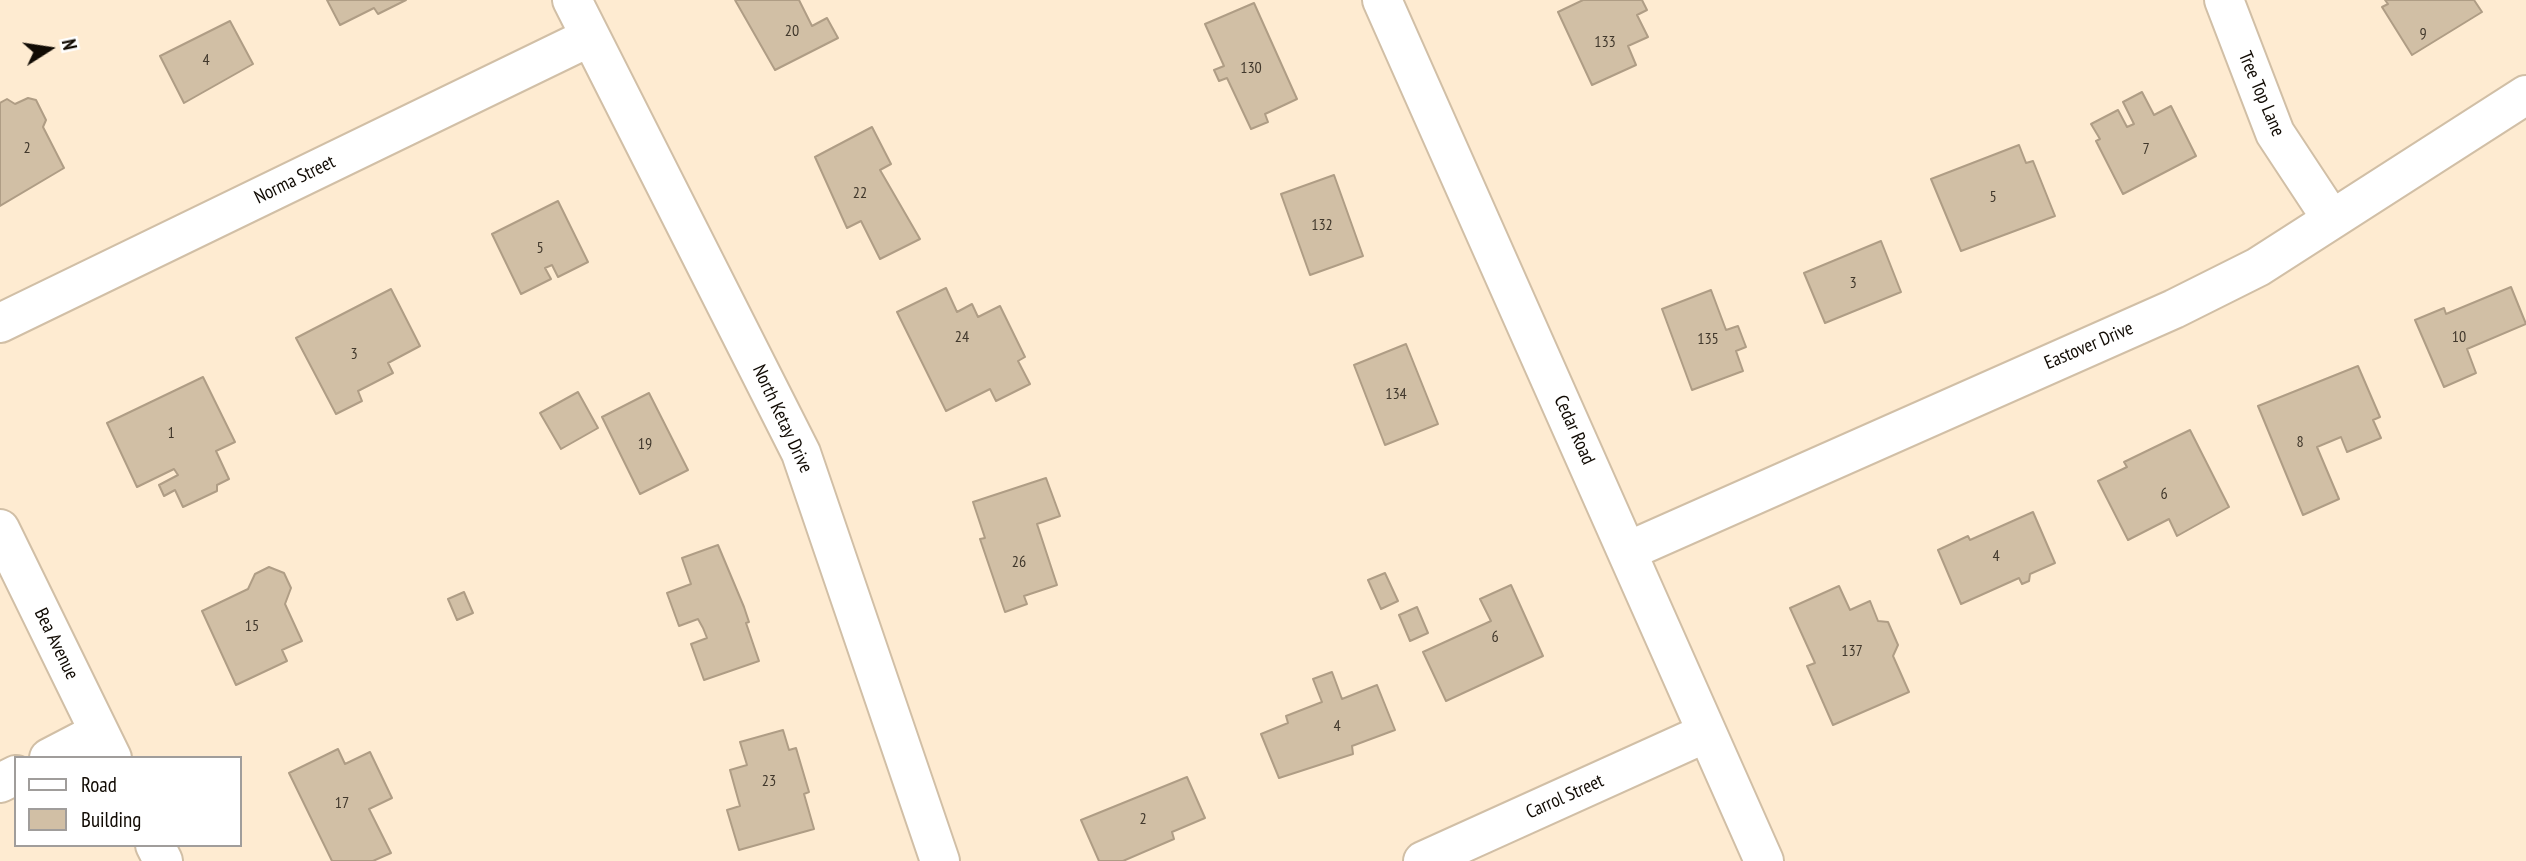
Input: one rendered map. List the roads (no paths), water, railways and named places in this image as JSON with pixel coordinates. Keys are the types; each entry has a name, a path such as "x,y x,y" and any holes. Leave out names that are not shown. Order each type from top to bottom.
{"street":[{"name":"North Ketay Drive","path":"572,0 802,453 940,861"},
{"name":"Cedar Road","path":"1382,0 1765,861"},
{"name":"Tree Top Lane","path":"2224,0 2274,133 2331,218"},
{"name":"Norma Street","path":"0,323 590,37"},
{"name":"Eastover Drive","path":"1628,551 2175,309 2258,267 2526,95"},
{"name":"Bea Avenue","path":"0,530 106,745"},
{"name":"Carrol Street","path":"1423,861 1706,733"},
{"path":"58,756 106,745"}]}
